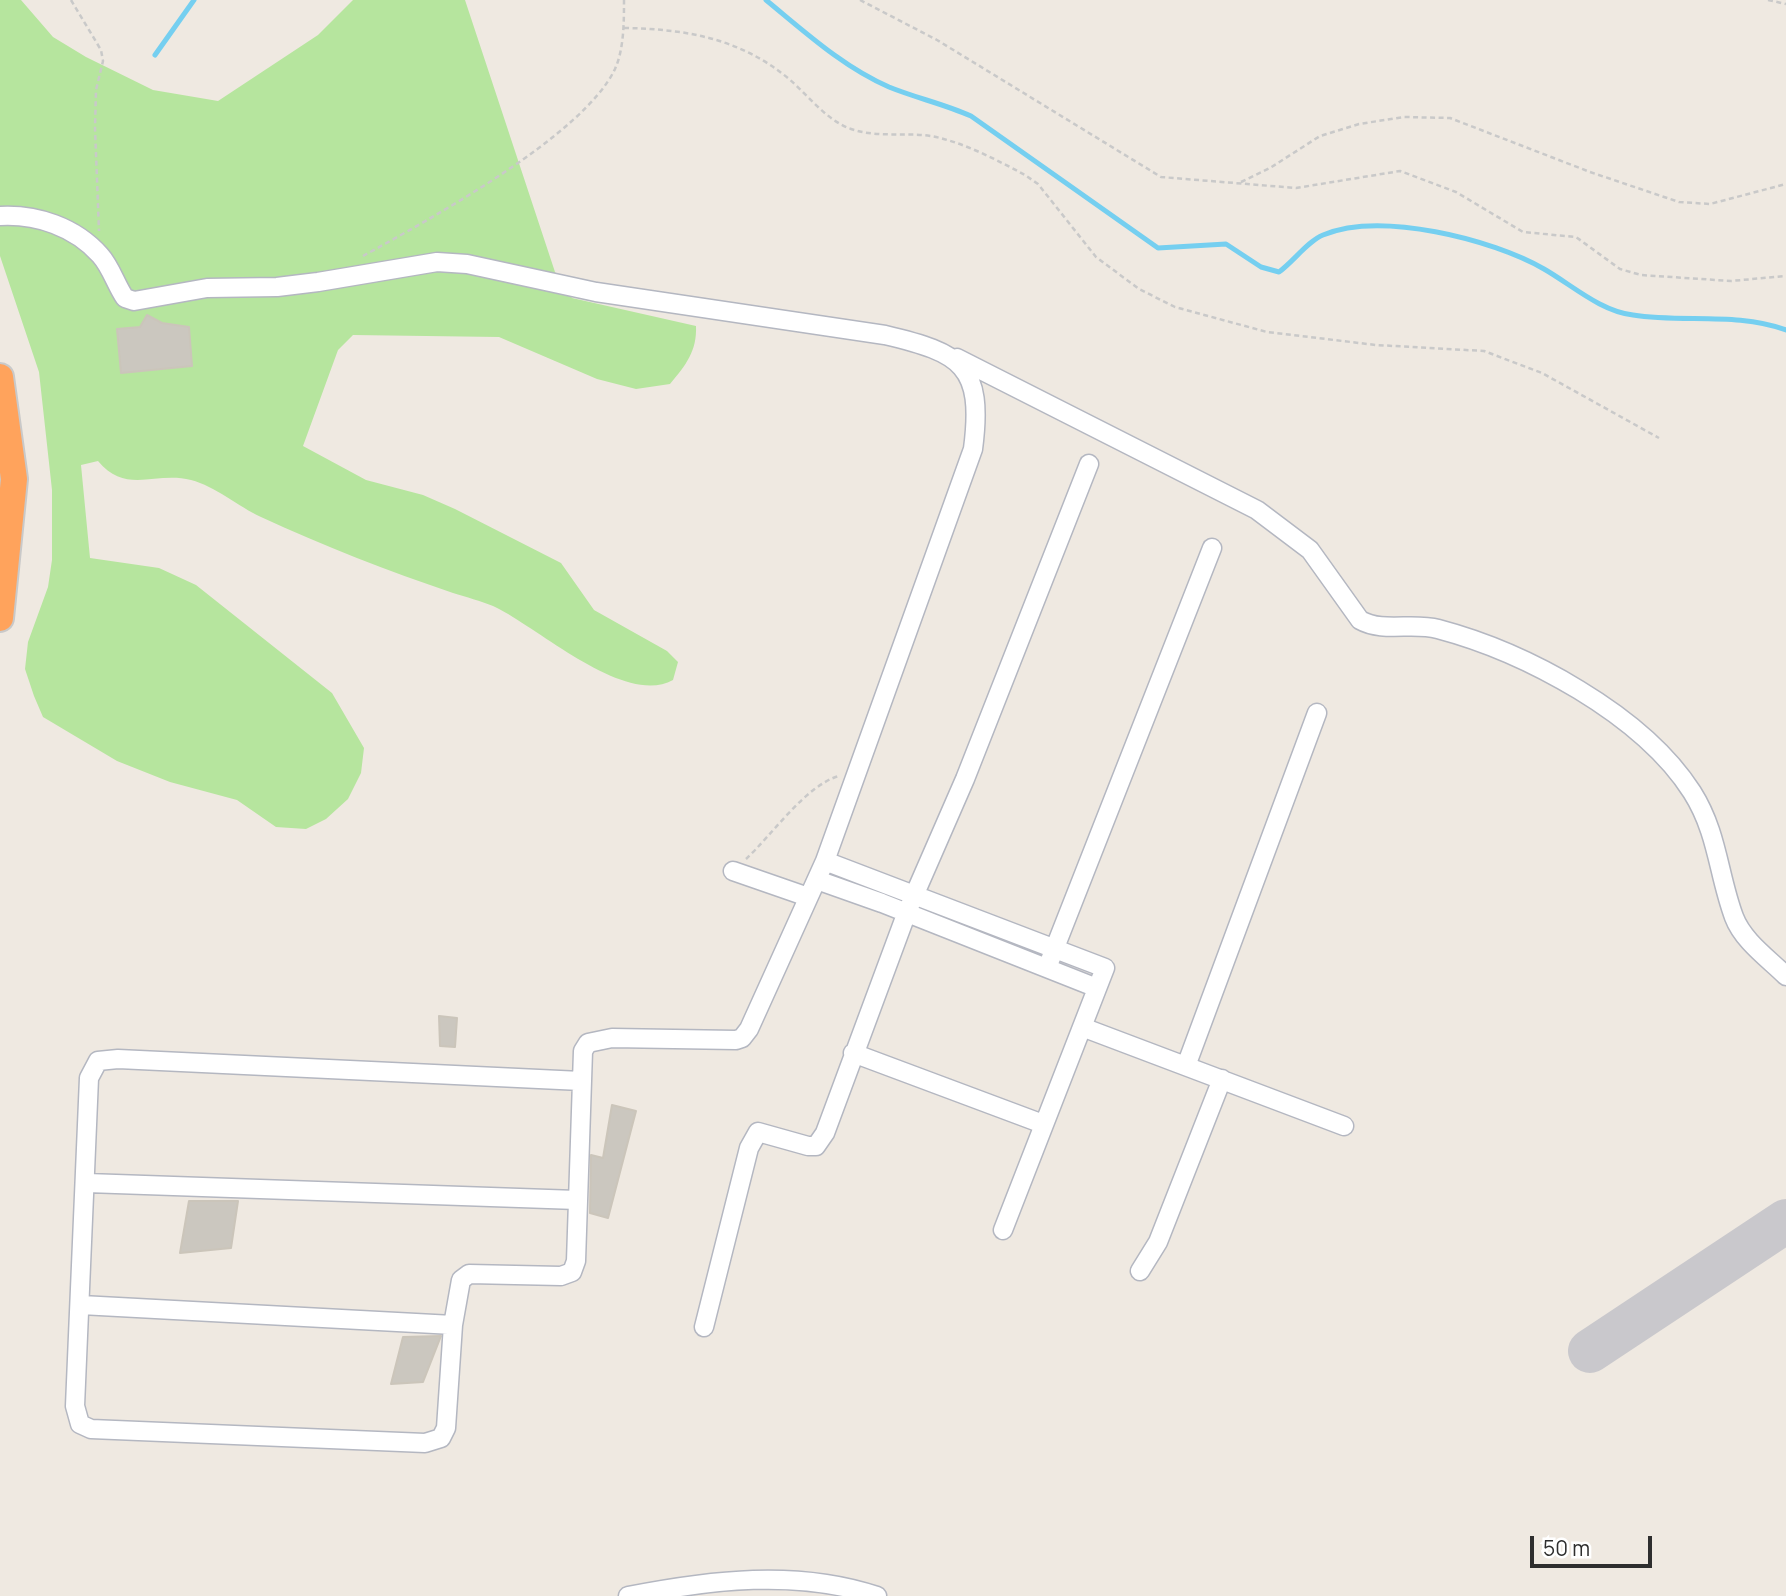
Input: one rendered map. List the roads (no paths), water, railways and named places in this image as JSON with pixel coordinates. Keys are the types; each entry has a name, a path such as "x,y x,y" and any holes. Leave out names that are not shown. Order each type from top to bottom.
{"highway":[{"path":"0,377 13,478 0,618"}],"street":[{"path":"0,216 25,216 70,231 100,255 125,298 134,302 197,289 276,287 437,262 467,264 596,292 885,335 920,344 956,358 1257,510 1310,550 1360,620 1370,626 1427,626 1462,635 1551,674 1614,713 1662,757 1691,791 1718,846 1734,918 1745,935 1786,976"},
{"path":"581,1081 118,1059 98,1061 89,1078 76,1417 80,1424 92,1429 425,1443 441,1438 446,1428 453,1325 461,1280 469,1274 561,1276 572,1272 576,1261 583,1051 588,1043 599,1040 742,1038 749,1030 825,861 973,449 978,413 972,386 956,358"},
{"path":"704,1327 753,1139 758,1132 765,1131 816,1146 825,1133 907,912 965,779 1089,464"},
{"path":"1047,968 1212,548"},
{"path":"1185,1066 1317,713"},
{"path":"825,861 1105,968 1003,1230"},
{"path":"733,871 808,897"},
{"path":"817,880 907,912 1097,988"},
{"path":"1082,1027 1344,1126"},
{"path":"853,1053 1043,1124"},
{"path":"1140,1271 1158,1242 1222,1079"},
{"path":"87,1183 577,1200"},
{"path":"80,1305 453,1325"},
{"path":"628,1596 795,1578 843,1585 877,1596"}],"waterway":[{"path":"155,55 194,0"},
{"path":"766,0 825,48 872,79 971,116 1158,248 1226,244 1261,267 1279,272 1323,235 1347,228 1404,227 1466,239 1522,258 1598,303 1621,313 1652,317 1729,319 1786,330"}]}
